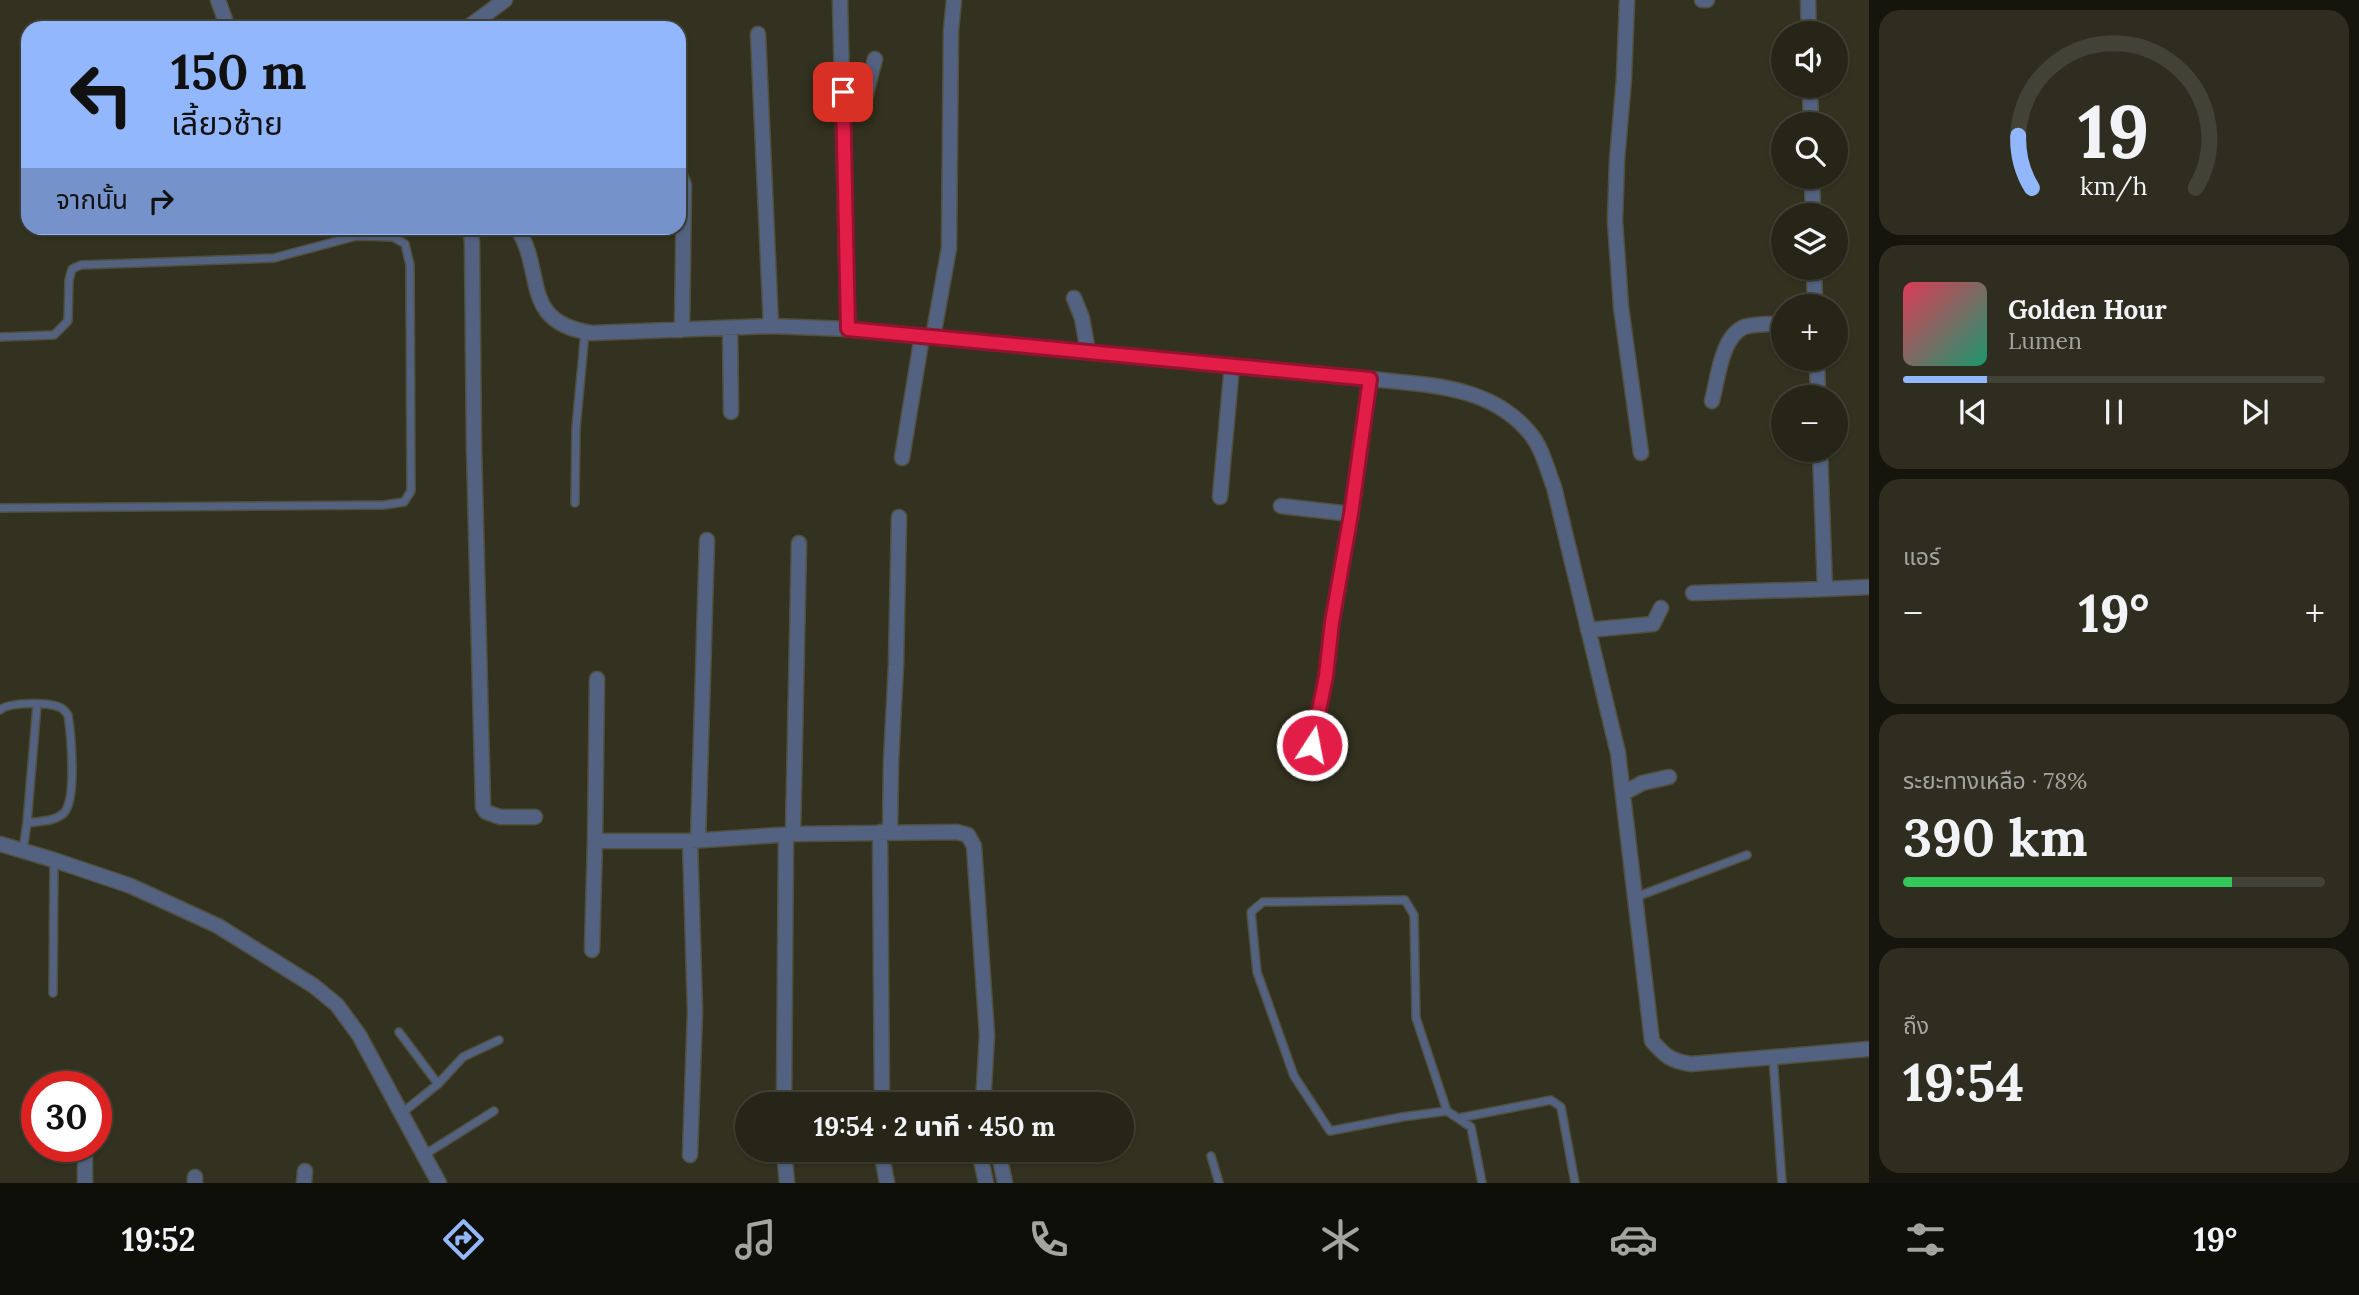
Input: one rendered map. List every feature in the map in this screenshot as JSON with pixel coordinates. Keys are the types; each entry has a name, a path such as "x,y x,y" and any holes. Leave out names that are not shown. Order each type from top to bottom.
{"street":[{"path":"218,0 226,21"},
{"path":"476,21 505,0"},
{"path":"841,0 848,329"},
{"path":"901,458 949,248 951,30 954,0"},
{"path":"1627,0 1615,221 1621,307 1642,453"},
{"path":"1808,0 1809,21"},
{"path":"758,34 771,326"},
{"path":"843,114 855,111 863,105 875,59"},
{"path":"471,235 483,807 486,812 500,817 535,817"},
{"path":"520,235 527,251 537,294 546,310 557,322 585,332 771,326 848,329 1370,379 1456,389 1488,399 1508,412 1531,434 1543,456 1554,487 1618,753 1652,1041 1674,1062 1691,1064 1869,1049"},
{"path":"682,330 683,235"},
{"path":"1074,298 1082,318 1088,352"},
{"path":"1712,401 1732,335 1755,325 1771,324"},
{"path":"730,328 731,412"},
{"path":"1220,497 1232,365"},
{"path":"1312,745 1326,676 1370,379"},
{"path":"1820,462 1825,589"},
{"path":"1281,506 1351,514"},
{"path":"882,1092 885,832 897,665 899,517"},
{"path":"690,1156 695,1011 694,840 707,540"},
{"path":"784,1092 799,543"},
{"path":"1693,593 1869,587"},
{"path":"1588,631 1653,624 1661,608"},
{"path":"592,950 597,679"},
{"path":"1624,793 1642,783 1669,777"},
{"path":"595,841 885,832 957,832 968,835 974,846 987,1035 984,1092"},
{"path":"0,845 131,886 218,926 314,986 337,1005 359,1035 439,1183"},
{"path":"85,1162 85,1183"},
{"path":"785,1162 787,1183"},
{"path":"883,1162 887,1183"},
{"path":"982,1162 986,1183"},
{"path":"1001,1162 1005,1183"}],"lane":[{"path":"0,337 54,335 68,321 69,280 72,269 81,265 274,258 356,236 393,237 405,244 410,265 412,480 411,491 404,502 384,505 0,508"},
{"path":"575,503 576,428 585,332"},
{"path":"0,710 8,704 37,705 61,707 68,715 71,798 63,813 52,820 27,823"},
{"path":"23,850 37,705"},
{"path":"1636,897 1747,855"},
{"path":"53,993 54,860"},
{"path":"1447,1111 1330,1131 1294,1076 1289,1063 1257,972 1251,912 1263,902 1405,900 1414,915 1416,1018 1447,1111 1471,1127 1482,1183"},
{"path":"399,1032 438,1084"},
{"path":"402,1113 438,1084 463,1057 499,1040"},
{"path":"1773,1057 1782,1183"},
{"path":"1458,1118 1551,1100 1560,1107 1575,1183"},
{"path":"424,1156 494,1111"},
{"path":"1211,1156 1219,1183"}],"route":[{"path":"843,92 848,329 1370,379 1326,676 1312,745"}]}
